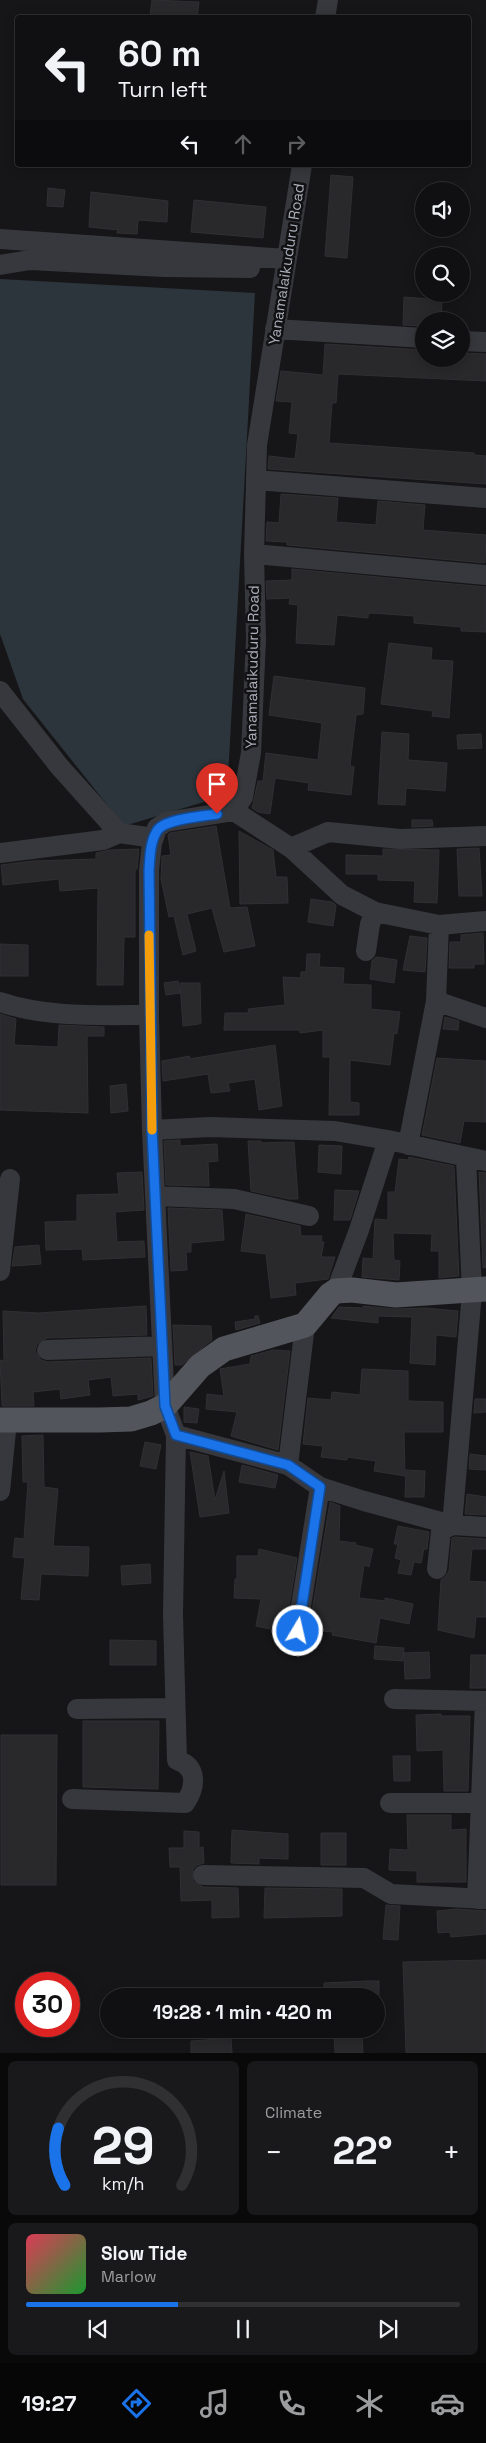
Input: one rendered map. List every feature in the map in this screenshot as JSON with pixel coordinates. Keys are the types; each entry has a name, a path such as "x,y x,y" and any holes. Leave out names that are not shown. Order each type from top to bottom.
{"main road":[{"path":"4,1420 131,1419 165,1406 200,1366 224,1349 306,1326 330,1295 336,1291 352,1290 396,1295 479,1290"}],"street":[{"path":"326,15 328,0"},
{"name":"Yanamalaikuduru Road","path":"234,811 243,797 251,752 256,638 254,554 257,445 302,167"},
{"path":"0,239 286,265"},
{"path":"0,265 30,260 164,267 270,268 286,265"},
{"path":"275,329 415,337"},
{"path":"470,341 486,342"},
{"path":"256,480 486,498"},
{"path":"254,554 486,575"},
{"path":"0,691 59,766 119,833"},
{"path":"72,1799 185,1803 192,1792 194,1782 192,1770 185,1763 177,1760 173,1615 176,1435 165,1406 152,1130 149,1015 149,870 157,828 166,822 234,811 291,848 342,895 375,912 439,925 486,921"},
{"path":"291,848 328,832 400,839 486,836"},
{"path":"0,853 103,840 119,833 154,838"},
{"path":"366,951 370,924 375,912"},
{"path":"408,1146 436,1000 439,925"},
{"path":"436,1000 486,1018"},
{"path":"0,1002 42,1011 87,1015 149,1015"},
{"path":"152,1130 210,1127 336,1131 486,1161"},
{"path":"336,1291 359,1230 388,1140"},
{"path":"452,1525 479,1290 466,1158"},
{"path":"0,1271 10,1179"},
{"path":"155,1196 234,1199 309,1216"},
{"path":"288,1465 306,1326"},
{"path":"47,1350 162,1346"},
{"path":"0,1491 4,1420"},
{"path":"176,1435 288,1465 320,1487 452,1525 486,1527"},
{"path":"298,1631 320,1487"},
{"path":"436,1569 441,1531 452,1525"},
{"path":"203,1875 364,1878 391,1894 482,1899 485,1700 394,1699"},
{"path":"77,1709 175,1708"},
{"path":"390,1803 484,1803"}],"shaded area":[{"path":"0,279 255,293 227,795 124,826 23,699 0,634"}],"building":[{"path":"152,0 199,2 197,15 150,15"},
{"path":"331,175 353,177 347,258 325,256"},
{"path":"48,188 65,190 63,207 47,206"},
{"path":"91,192 168,201 167,222 138,220 137,234 117,233 118,230 89,227"},
{"path":"194,200 266,207 263,238 191,232"},
{"path":"404,297 415,298 415,302 442,302 441,312 415,312 415,326 403,325"},
{"path":"325,344 415,349 415,367 470,367 470,353 486,354 486,381 338,374 336,403 332,403 329,443 474,453 474,455 486,456 486,484 268,469 269,456 295,459 298,434 289,433 292,402 276,401 281,371 323,375"},
{"path":"281,494 338,498 336,522 376,525 378,501 425,505 423,530 486,535 485,563 287,545 287,542 266,541 267,522 279,523"},
{"path":"292,569 486,587 486,632 461,631 461,627 414,623 414,616 372,613 368,614 368,618 337,615 334,645 296,643 298,605 289,604 290,598 267,599 266,581 292,580"},
{"path":"389,643 432,648 431,660 453,661 449,718 432,716 433,711 381,704"},
{"path":"274,676 365,688 363,714 356,715 350,766 354,767 351,795 308,790 309,783 275,778 270,814 258,812 252,808 258,781 263,781 266,753 318,760 322,723 269,715"},
{"path":"382,732 409,734 408,760 447,763 445,791 406,788 405,805 378,804"},
{"path":"481,734 482,748 458,749 457,735"},
{"path":"412,820 432,820 433,826 412,827"},
{"path":"216,826 230,908 247,907 255,946 224,952 212,908 187,914 196,951 183,955 174,916 169,917 161,879 162,856 171,855 168,835 170,833"},
{"path":"239,831 273,850 276,877 287,877 288,903 240,904"},
{"path":"479,848 482,896 459,896 457,849"},
{"path":"139,849 137,869 135,869 135,937 124,937 123,985 97,985 98,888 60,891 59,879 3,885 1,865 33,861 96,859 96,853 110,850"},
{"path":"383,849 439,850 437,903 414,902 415,881 378,880 378,874 346,874 346,855 383,856"},
{"path":"311,899 332,902 336,905 333,926 308,922"},
{"path":"483,933 484,964 474,964 474,968 449,968 450,942 461,942 461,935"},
{"path":"410,936 427,938 425,972 403,970"},
{"path":"0,944 28,945 28,976 0,976"},
{"path":"307,954 320,954 319,967 344,968 343,984 371,985 371,1009 400,1012 397,1034 394,1033 390,1065 350,1060 350,1102 359,1103 359,1115 329,1115 330,1057 323,1057 323,1030 300,1033 300,1030 224,1030 225,1013 249,1013 248,1009 285,1005 283,977 301,978 301,972 306,972"},
{"path":"376,957 397,960 394,983 370,979 372,961"},
{"path":"178,981 180,993 166,995 164,983"},
{"path":"180,983 200,983 201,1023 199,1024 183,1026"},
{"path":"0,1014 16,1019 14,1045 58,1047 59,1025 104,1027 104,1036 87,1036 88,1113 0,1110"},
{"path":"445,1017 459,1021 458,1030 443,1029"},
{"path":"275,1045 282,1106 259,1110 255,1079 228,1083 230,1091 211,1093 208,1074 163,1081 162,1061 190,1056 189,1059"},
{"path":"437,1058 486,1061 486,1122 464,1121 460,1143 422,1135"},
{"path":"126,1084 128,1111 111,1113 110,1086"},
{"path":"180,1140 180,1146 217,1144 218,1161 208,1162 209,1186 166,1185 164,1141"},
{"path":"248,1141 261,1141 261,1143 294,1142 298,1199 289,1199 251,1191"},
{"path":"319,1145 342,1146 341,1174 318,1172"},
{"path":"409,1157 454,1166 459,1276 439,1278 439,1251 431,1251 432,1234 393,1233 394,1260 400,1261 399,1280 362,1277 363,1258 373,1259 375,1219 388,1220 388,1192 395,1192 399,1159 408,1160"},
{"path":"142,1172 144,1210 115,1212 117,1242 144,1241 145,1257 83,1260 82,1249 46,1250 45,1222 77,1221 77,1195 119,1194 117,1173"},
{"path":"479,1172 486,1173 486,1267 483,1268"},
{"path":"335,1190 359,1191 350,1220 334,1220"},
{"path":"168,1208 222,1210 224,1240 191,1243 191,1252 186,1252 187,1270 171,1271"},
{"path":"246,1214 300,1226 301,1236 322,1236 321,1242 324,1242 321,1257 335,1257 328,1279 295,1283 296,1295 271,1298 266,1254 241,1251"},
{"path":"39,1245 41,1264 12,1266 15,1247"},
{"path":"146,1306 147,1335 47,1338 37,1344 35,1351 41,1360 47,1362 151,1358 153,1396 138,1400 138,1394 113,1396 111,1377 88,1380 90,1395 61,1399 60,1389 33,1392 34,1406 2,1406 0,1360 4,1361 3,1311 38,1313"},
{"path":"363,1306 458,1311 456,1337 436,1335 435,1365 410,1363 412,1317 378,1316 378,1323 331,1318 339,1307 363,1308"},
{"path":"255,1316 258,1316 260,1323 236,1330 235,1322 255,1319"},
{"path":"173,1325 211,1326 212,1340 182,1365 175,1365"},
{"path":"273,1350 290,1351 278,1450 231,1436 237,1412 206,1409 207,1394 224,1396 220,1369 250,1364 251,1356"},
{"path":"362,1369 408,1371 408,1401 443,1402 443,1432 404,1432 405,1476 374,1471 376,1461 347,1457 347,1460 321,1457 323,1446 303,1444 308,1398 331,1400 332,1392 360,1395"},
{"path":"475,1399 486,1399 486,1412 474,1413"},
{"path":"184,1407 199,1409 197,1423 184,1422"},
{"path":"43,1435 44,1487 58,1489 53,1546 89,1547 88,1576 41,1574 39,1600 21,1599 25,1558 13,1557 15,1538 24,1539 28,1482 23,1482 22,1436"},
{"path":"145,1442 161,1445 156,1469 140,1466"},
{"path":"190,1452 208,1456 215,1500 224,1471 229,1513 200,1517"},
{"path":"470,1454 486,1456 486,1470 469,1469"},
{"path":"242,1465 278,1475 275,1488 239,1482"},
{"path":"406,1470 425,1471 424,1497 405,1497"},
{"path":"467,1494 486,1497 486,1515 465,1514"},
{"path":"330,1502 340,1506 339,1541 356,1543 355,1545 373,1549 369,1567 364,1565 359,1598 385,1601 385,1598 413,1604 409,1624 380,1618 376,1643 332,1635 333,1632 309,1630"},
{"path":"398,1526 429,1532 427,1549 424,1549 421,1563 414,1562 411,1575 398,1573 401,1560 395,1558 398,1544 394,1544"},
{"path":"452,1538 486,1539 486,1549 472,1549 469,1581 486,1582 486,1617 476,1617 474,1638 438,1630 441,1580 449,1571"},
{"path":"259,1549 297,1558 285,1632 256,1626 261,1599 234,1598 235,1579 237,1579 237,1556 258,1556"},
{"path":"150,1564 151,1583 122,1585 121,1566"},
{"path":"110,1640 156,1641 156,1665 110,1665"},
{"path":"375,1646 404,1648 403,1661 374,1659"},
{"path":"429,1652 430,1678 405,1679 404,1653"},
{"path":"471,1655 486,1655 486,1688 470,1688"},
{"path":"441,1714 441,1716 470,1716 468,1791 444,1791 443,1750 417,1751 416,1715"},
{"path":"83,1721 159,1721 158,1789 83,1787"},
{"path":"1,1735 57,1735 56,1885 1,1885"},
{"path":"393,1756 410,1756 410,1781 394,1781"},
{"path":"407,1815 451,1815 451,1830 466,1829 466,1882 417,1882 417,1871 389,1870 390,1849 408,1850"},
{"path":"232,1830 288,1834 288,1859 259,1858 259,1864 231,1863"},
{"path":"184,1831 199,1832 199,1848 203,1847 204,1863 197,1865 193,1869 193,1881 203,1887 238,1888 239,1917 212,1918 212,1900 181,1901 180,1867 170,1867 169,1848 184,1848"},
{"path":"321,1833 346,1833 346,1865 321,1865"},
{"path":"265,1888 342,1889 342,1916 264,1918"},
{"path":"386,1905 400,1906 398,1940 383,1939"},
{"path":"457,1909 486,1911 486,1934 451,1937 450,1932 438,1933 437,1911"},
{"path":"486,1960 486,2053 406,2053 403,1962"},
{"path":"379,1981 379,1988 324,1988 324,1983"},
{"path":"231,2038 232,2053 191,2053 191,2041"},
{"path":"334,2038 362,2038 363,2053 335,2053"}],"slow traffic":[{"path":"149,935 152,1130"}],"route":[{"path":"217,814 166,822 157,828 152,843 149,870 149,1015 152,1130 165,1406 176,1435 288,1465 320,1487 298,1631"}]}
